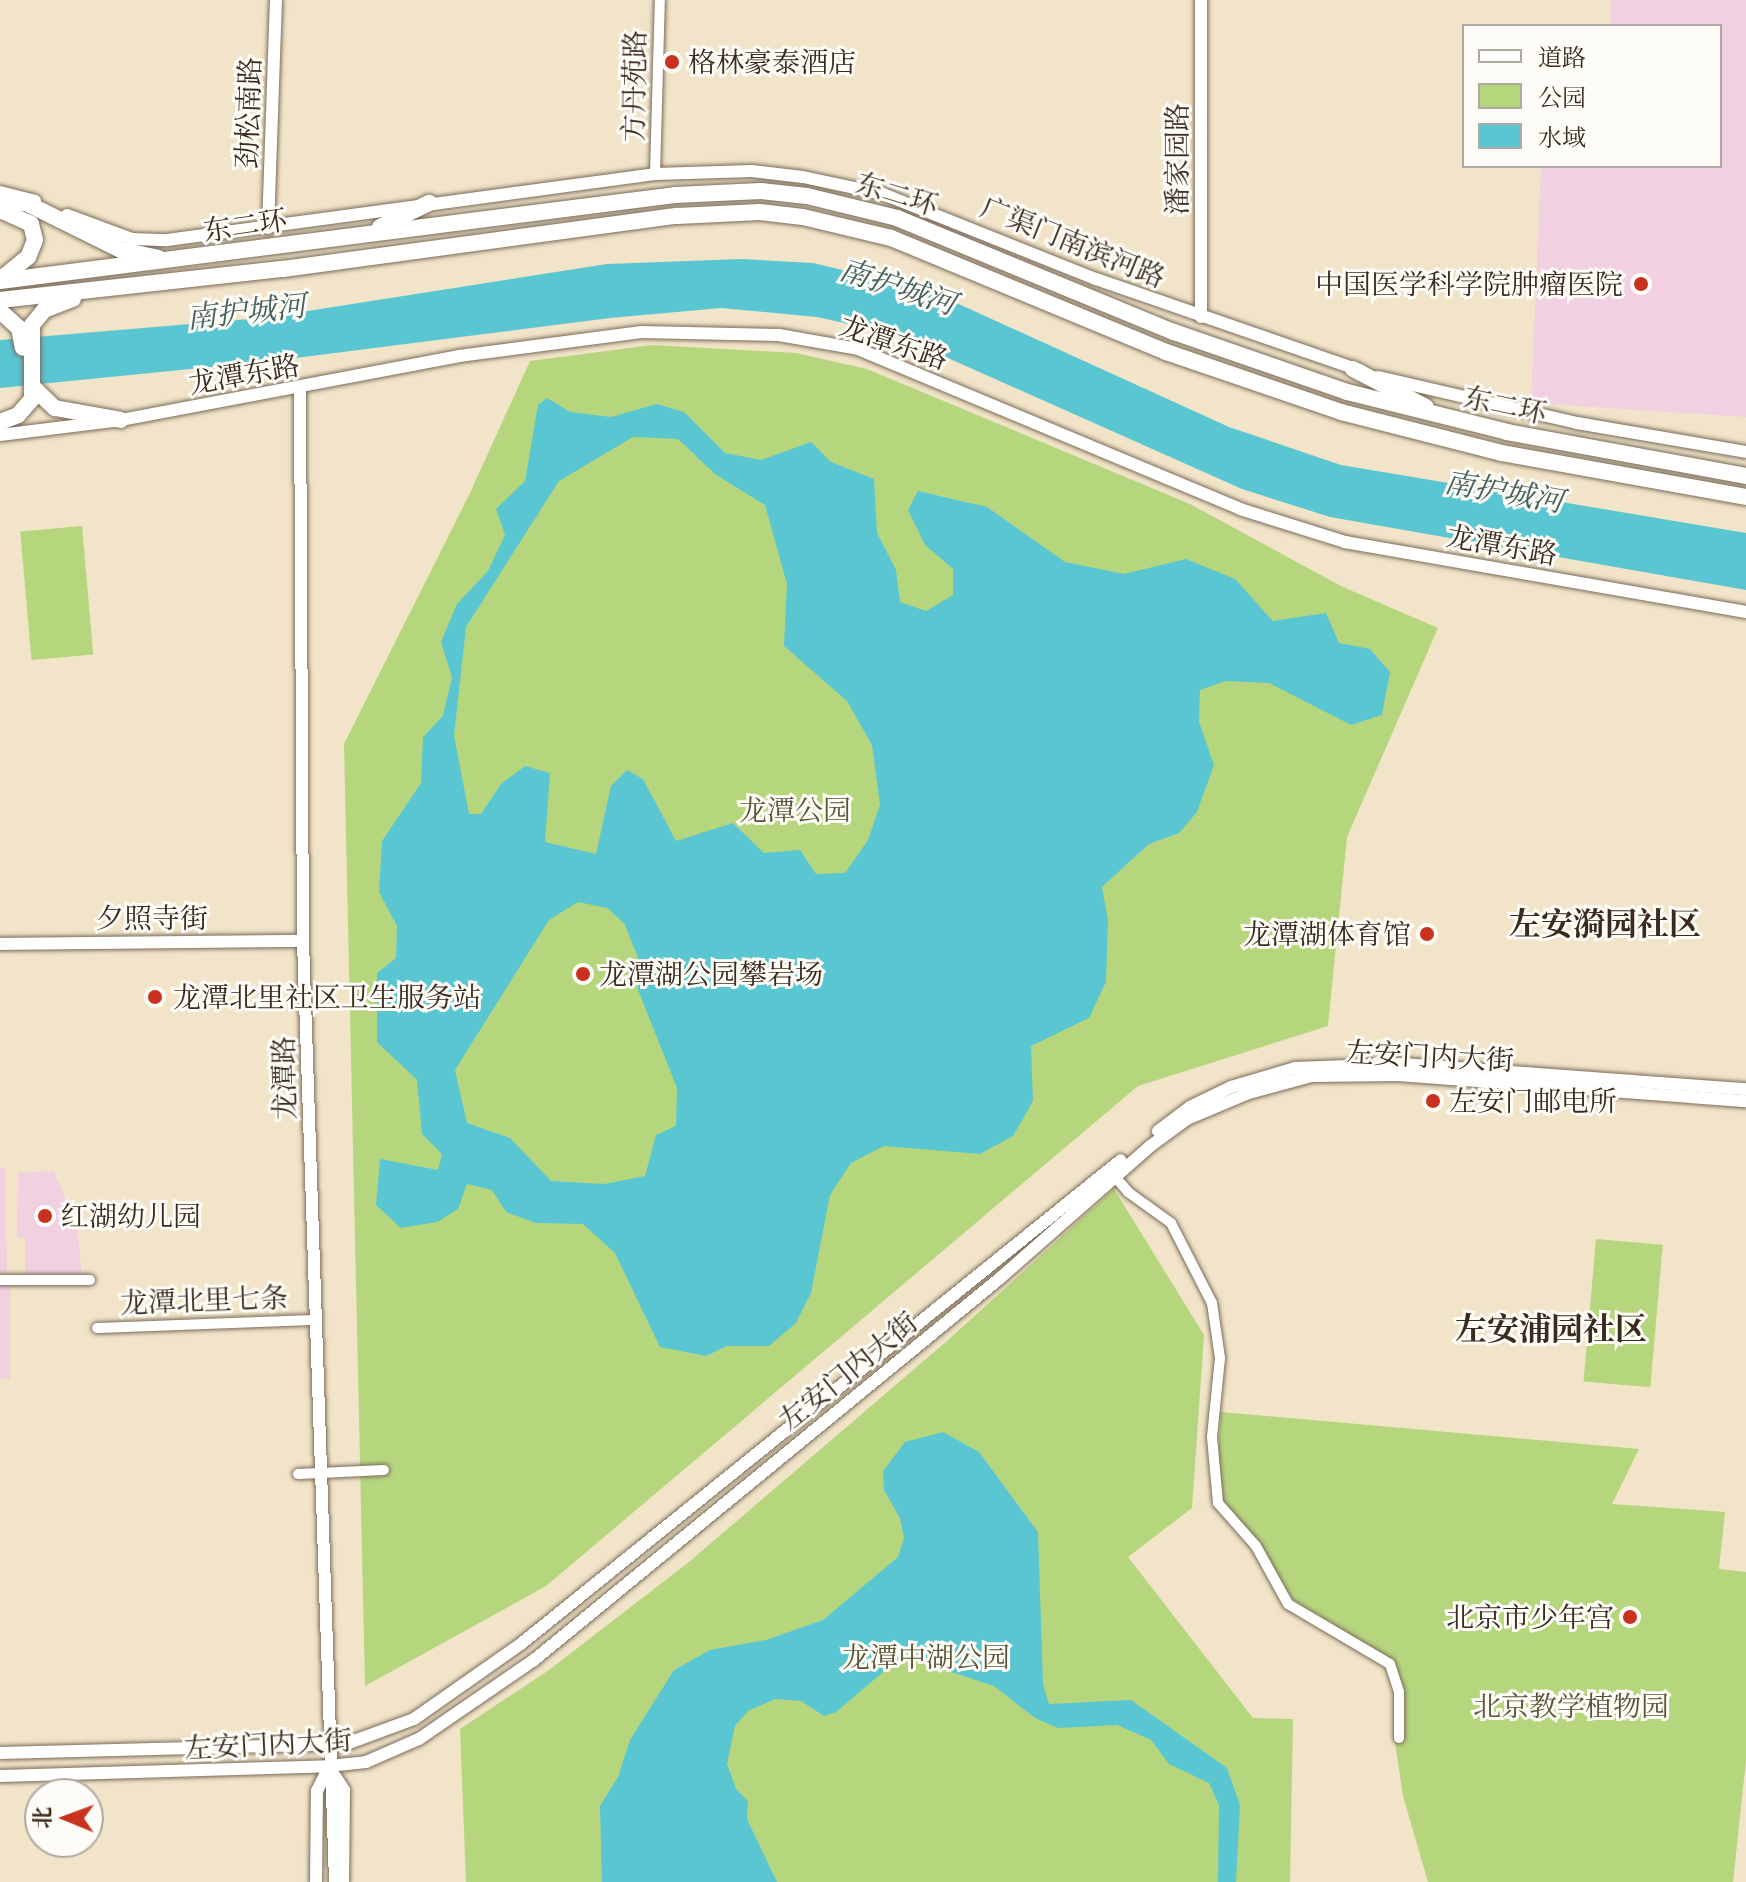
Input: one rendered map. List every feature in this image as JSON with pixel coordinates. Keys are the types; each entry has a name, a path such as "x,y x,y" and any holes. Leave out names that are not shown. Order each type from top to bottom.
{"highway":[{"name":"东二环","path":"0,280 175,261 675,195 761,191 807,196 897,218 1174,332 1298,377 1448,419 1746,476"},
{"path":"0,202 26,203 121,250 175,261"},
{"path":"367,234 429,203"},
{"path":"0,210 31,224 35,240 28,257 0,280"},
{"name":"东二环","path":"0,300 677,216 760,212 803,217 891,238 1166,352 1328,408 1502,453 1746,497"},
{"path":"25,332 44,310 89,291"},
{"path":"0,311 25,332 30,388 29,405 0,422"},
{"path":"1353,369 1448,419"},
{"path":"0,413 19,402 30,388"},
{"path":"30,388 55,408 121,420"},
{"path":"1715,470 1746,466"}],"street":[{"name":"劲松南路","path":"268,228 276,0"},
{"name":"方丹苑路","path":"655,174 660,0"},
{"name":"潘家园路","path":"1201,0 1201,317"},
{"name":"广渠门南滨河路","path":"0,192 18,194 132,239 268,228 429,203 655,174 752,171 846,184 1201,317 1353,369 1525,412 1746,452"},
{"name":"龙潭东路","path":"0,435 121,420 459,356 641,332 779,335 858,349 1240,509 1345,542 1746,612"},
{"name":"龙潭路","path":"300,388 303,941 328,1745 335,1790 335,1882"},
{"name":"夕照寺街","path":"0,944 303,941"},
{"name":"左安门内大街","path":"0,1753 328,1745 391,1732 463,1687 1112,1173 1190,1107 1231,1087 1295,1068 1402,1064 1746,1089"},
{"name":"左安门内大街","path":"0,1776 329,1766 366,1762 419,1739 534,1660 987,1289 1112,1173 1187,1119 1249,1093 1311,1076 1412,1076 1746,1101"},
{"path":"1112,1173 1171,1223 1212,1303 1220,1358 1212,1437 1218,1503 1256,1546 1288,1604 1390,1664 1399,1692 1399,1738"},
{"path":"0,1280 90,1280"},
{"name":"龙潭北里七条","path":"97,1328 314,1320"},
{"path":"298,1474 384,1470"},
{"name":"龙潭路","path":"316,1882 317,1791 329,1766"},
{"name":"龙潭路","path":"325,1882 323,1791 329,1766"},
{"name":"龙潭路","path":"329,1766 344,1790 343,1882"}],"shaded area":[{"name":"中国医学科学院肿瘤医院","path":"1611,0 1746,0 1746,417 1531,403 1541,168 1722,168 1722,24 1610,24"},
{"path":"0,1168 5,1168 7,1273 0,1273"},
{"name":"红湖幼儿园","path":"54,1171 77,1228 82,1275 25,1274 25,1238 17,1237 18,1173"},
{"path":"0,1285 10,1285 10,1379 0,1379"}],"green space":[{"name":"龙潭公园","path":"652,345 796,353 867,369 1190,504 1343,587 1438,628 1347,837 1328,1026 1138,1086 546,1586 365,1686 344,744 470,493 530,361"},
{"path":"82,526 93,655 31,660 20,531"},
{"name":"龙潭中湖公园","path":"1114,1189 1204,1335 1192,1508 1128,1557 1253,1718 1293,1719 1290,1882 466,1882 460,1729 549,1670 689,1562 947,1341"},
{"path":"1596,1239 1663,1245 1650,1387 1584,1381"},
{"name":"北京教学植物园","path":"1221,1412 1639,1449 1612,1504 1725,1512 1719,1569 1746,1572 1746,1760 1733,1882 1428,1882 1403,1796 1395,1742 1397,1668 1389,1657 1294,1601 1248,1530 1222,1501 1217,1474"}],"water":[{"name":"南护城河","path":"742,259 813,263 930,291 1229,427 1341,465 1746,533 1746,590 1330,517 1242,489 894,334 817,317 721,308 610,318 272,361 0,388 0,340 263,318 607,264"},
{"path":"547,398 570,412 611,417 657,404 684,412 725,453 761,460 811,442 831,462 874,479 877,533 896,570 900,602 926,611 953,595 953,569 925,545 908,510 918,491 987,507 1065,562 1124,574 1186,559 1235,579 1273,621 1326,613 1339,643 1370,649 1390,672 1382,715 1351,725 1269,683 1226,681 1200,690 1199,722 1214,765 1197,812 1179,833 1149,844 1102,887 1108,921 1106,982 1089,1018 1031,1046 1033,1101 1013,1136 980,1154 884,1146 851,1163 830,1195 811,1293 796,1323 769,1346 727,1346 706,1356 660,1347 615,1253 583,1224 536,1223 506,1212 492,1190 467,1184 458,1209 437,1222 401,1228 376,1205 380,1159 438,1170 442,1154 422,1134 417,1080 377,1042 377,973 396,958 397,926 379,892 382,841 421,783 423,737 443,716 452,677 441,642 457,604 488,571 505,535 496,509 525,481 538,405","holes":["633,437 678,439 715,474 765,505 787,584 784,646 847,701 872,745 880,805 868,840 845,873 816,874 800,850 764,853 733,823 676,841 643,779 627,770 611,786 596,854 545,842 550,773 525,766 501,784 481,814 469,814 454,735 466,627 559,481","578,902 607,908 624,923 638,957 638,990 677,1088 676,1126 656,1135 645,1176 604,1184 551,1181 510,1138 467,1123 455,1070 549,920"]},
{"path":"943,1432 979,1452 1038,1532 1043,1685 1049,1704 1131,1700 1227,1768 1240,1805 1236,1882 1218,1882 1219,1805 1209,1783 1169,1764 1151,1740 1117,1725 1058,1728 1035,1718 994,1686 902,1656 836,1712 824,1716 801,1701 775,1699 748,1711 735,1726 727,1764 736,1789 748,1801 747,1819 777,1882 602,1882 600,1806 618,1777 630,1740 674,1670 710,1650 766,1640 823,1620 898,1557 904,1538 900,1518 884,1490 883,1471 905,1442"}],"place":[{"name":"格林豪泰酒店","path":"672,62"},
{"name":"中国医学科学院肿瘤医院","path":"1641,284"},
{"name":"龙潭湖体育馆","path":"1427,934"},
{"name":"龙潭湖公园攀岩场","path":"583,974"},
{"name":"龙潭北里社区卫生服务站","path":"155,997"},
{"name":"左安门邮电所","path":"1433,1101"},
{"name":"红湖幼儿园","path":"45,1216"},
{"name":"北京市少年宫","path":"1630,1617"}],"district":[{"name":"左安漪园社区","path":"1605,924"},
{"name":"左安浦园社区","path":"1551,1329"}]}
